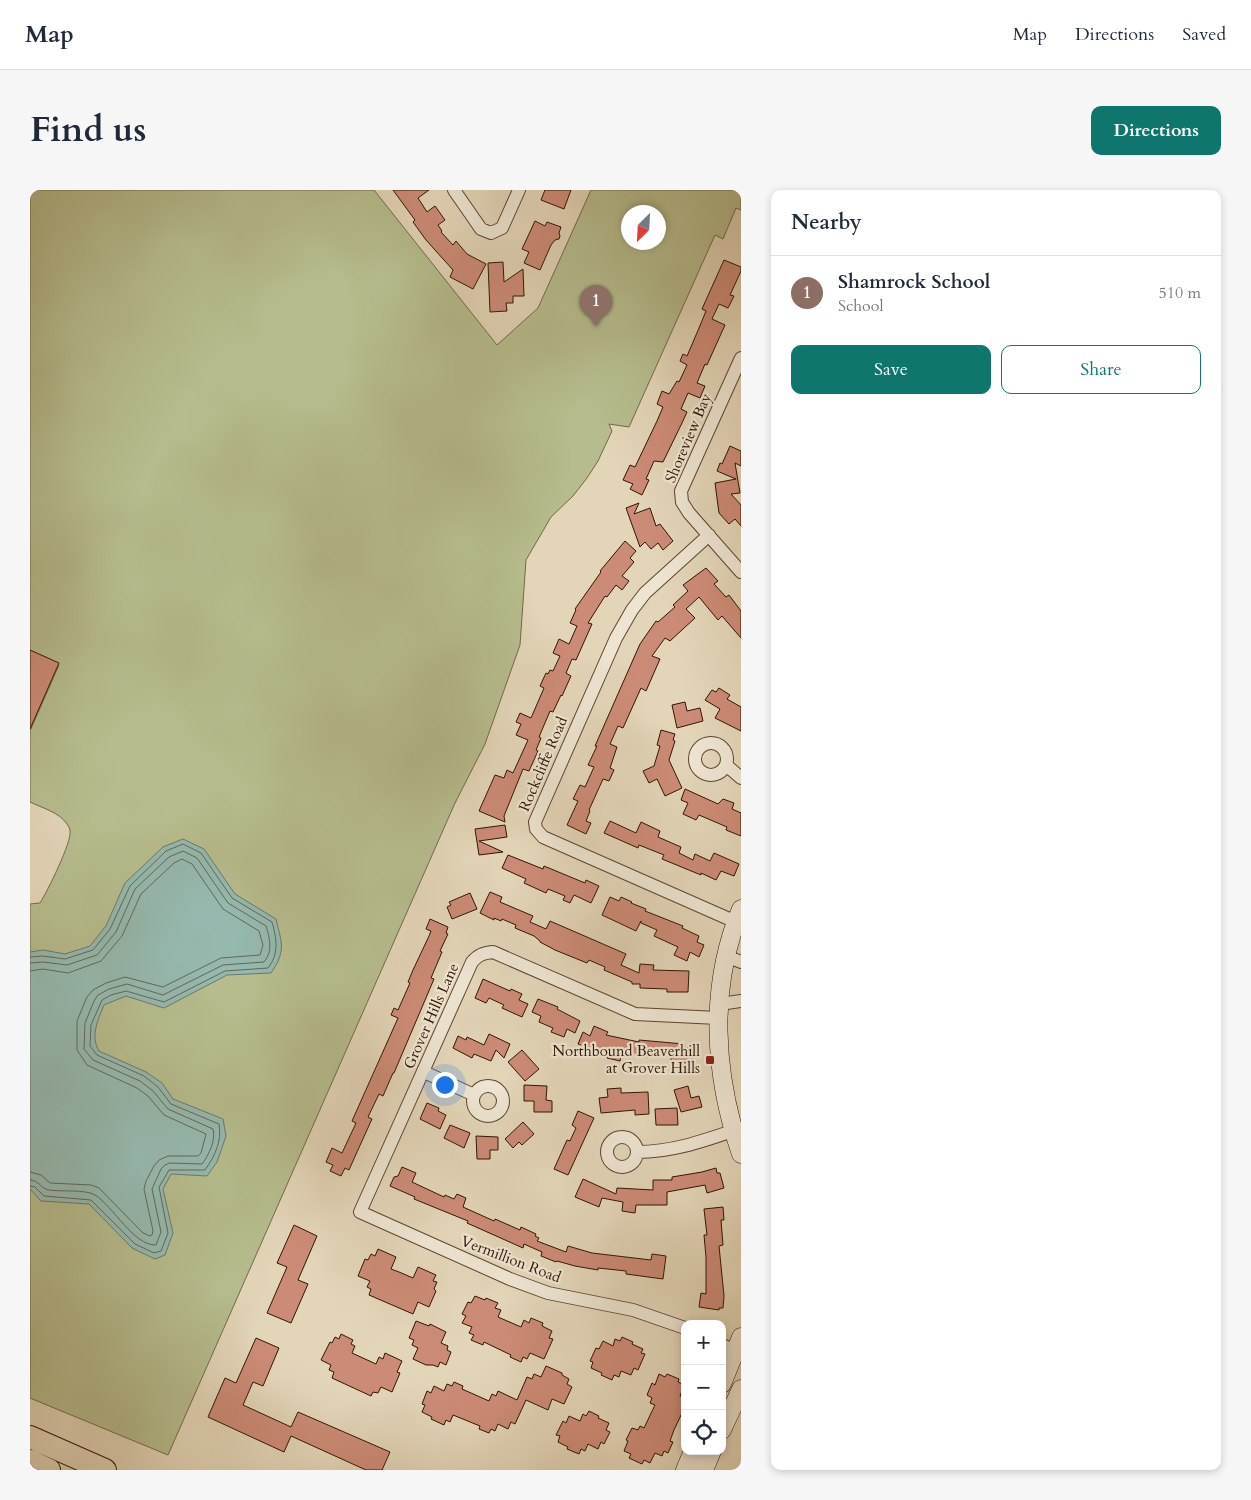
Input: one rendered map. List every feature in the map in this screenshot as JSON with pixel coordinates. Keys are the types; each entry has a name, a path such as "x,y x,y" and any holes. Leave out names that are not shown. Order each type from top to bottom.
{"highway":[{"path":"30,1436 105,1470"},
{"path":"30,1462 49,1470"}],"street":[{"path":"454,190 481,229 491,233 502,228 519,190"},
{"name":"Shoreview Bay","path":"741,358 681,491 682,502 689,513 741,572"},
{"name":"Rockcliffe Road","path":"709,535 645,593 632,610 616,638 535,822 536,829 543,837 738,915"},
{"path":"726,766 741,778"},
{"path":"738,915 734,959 722,980 719,1012 719,1058 737,1129 741,1154"},
{"name":"Grover Hills Lane","path":"360,1212 472,962 485,952 493,952 504,956 635,1014 719,1012"},
{"path":"719,1012 741,1001"},
{"path":"424,1072 474,1095"},
{"path":"637,1152 674,1149 737,1129"},
{"name":"Vermillion Road","path":"360,1212 548,1293 633,1310 681,1327"},
{"path":"726,1372 735,1346"},
{"path":"726,1421 741,1389"},
{"path":"684,1470 691,1455"},
{"path":"704,1470 710,1455"}],"green space":[{"path":"30,190 374,190 497,345 538,308 591,190 741,190 741,210 736,208 723,239 715,235 629,427 609,424 612,431 598,461 573,496 551,517 526,560 520,645 485,744 455,803 168,1455 30,1398 30,904 40,903 63,856 70,837 70,831 60,816 30,802 30,731 59,665 30,652"}],"water":[{"path":"183,839 204,849 235,894 276,919 280,935 281,953 271,973 227,975 164,1008 126,996 104,1005 97,1022 95,1040 99,1051 146,1072 162,1083 173,1099 223,1119 226,1136 217,1162 207,1176 171,1174 163,1189 173,1233 165,1255 155,1259 132,1248 89,1204 41,1201 30,1189 30,952 43,950 65,954 90,946 106,926 125,883 163,847"}],"building":[{"path":"393,190 429,190 418,198 427,212 435,206 445,220 438,225 441,232 453,245 456,241 467,254 486,264 473,289 450,277 453,270 426,240 413,222 415,220"},
{"path":"545,190 571,190 564,209 541,200"},
{"path":"535,221 545,226 547,222 561,227 559,239 555,240 551,245 540,270 524,263 529,252 522,249"},
{"path":"724,260 741,267 741,271 730,295 734,296 728,308 719,304 712,319 725,325 697,383 705,386 700,398 688,393 681,409 687,412 663,462 654,461 646,479 649,480 642,495 630,489 633,484 623,480 630,465 635,467 657,421 663,407 657,404 662,391 669,394 677,381 679,382 687,365 680,361 683,354 687,356 706,311 702,309"},
{"path":"503,262 504,282 523,269 524,296 513,296 513,303 506,303 507,311 490,312 488,263"},
{"path":"730,446 741,451 741,466 735,463 740,493 731,494 741,505 741,526 735,519 729,524 719,513 715,483 736,479 717,471"},
{"path":"639,503 634,514 650,508 656,526 660,524 673,541 663,550 658,543 651,549 645,542 640,547 626,508"},
{"path":"625,541 636,551 630,558 634,562 622,576 629,581 622,590 616,585 607,597 605,596 588,623 592,624 576,660 572,659 566,673 571,676 553,712 550,711 539,737 541,738 536,750 538,751 529,771 523,769 504,816 505,822 479,811 495,775 504,778 507,770 513,773 528,740 516,735 521,724 516,722 520,713 531,718 544,688 540,686 546,673 548,674 550,670 553,671 560,656 553,653 559,639 569,644 577,626 570,623 575,609 600,571"},
{"path":"706,568 718,581 714,584 726,597 729,595 741,611 741,638 722,616 718,620 699,597 686,609 695,618 670,641 665,638 652,656 660,659 646,691 641,688 623,728 618,726 610,744 617,747 610,768 614,770 609,781 603,779 589,810 586,821 591,823 586,834 567,825 578,801 573,799 580,785 585,787 594,767 588,765 597,746 595,746 640,644 656,621 658,622 675,607 673,605 688,591 683,585"},
{"path":"30,650 59,663 30,729"},
{"path":"719,688 730,695 727,699 741,707 741,731 715,718 720,709 705,700 712,690 716,692"},
{"path":"685,702 687,711 700,708 703,721 677,728 672,705"},
{"path":"661,730 675,734 673,740 675,741 669,760 682,788 665,796 657,779 649,783 643,771 654,766 660,746 657,745"},
{"path":"685,789 718,804 723,799 734,803 732,809 741,813 741,836 726,830 727,827 699,815 696,820 683,814 688,803 681,800"},
{"path":"610,821 636,833 641,822 660,831 658,837 681,847 679,853 693,860 695,854 710,861 714,853 739,864 734,876 721,871 716,880 701,873 701,875 662,859 664,855 639,845 638,848 604,833"},
{"path":"505,825 507,837 479,841 503,852 479,855 475,829"},
{"path":"508,855 543,869 544,866 585,883 586,880 599,886 591,903 574,895 570,903 563,900 565,896 548,889 546,893 524,883 526,879 502,868"},
{"path":"490,892 502,897 500,902 533,916 530,922 546,929 550,921 626,954 621,965 639,973 640,964 654,965 653,970 689,971 688,992 667,992 667,989 640,988 640,984 632,984 632,982 604,970 605,967 589,960 587,963 555,950 540,942 534,936 515,928 516,925 502,919 501,921 494,918 494,920 480,913"},
{"path":"470,893 477,909 452,919 447,907 451,905 449,902"},
{"path":"610,897 619,901 621,897 646,909 645,911 683,926 682,928 699,936 697,942 704,945 699,957 690,952 687,961 674,955 678,947 654,936 657,930 641,923 641,921 636,931 602,915"},
{"path":"430,919 448,927 446,933 448,934 440,951 442,952 431,978 434,979 383,1096 379,1094 368,1117 372,1119 349,1170 345,1168 341,1176 330,1171 333,1165 326,1162 332,1148 342,1153 356,1123 352,1121 398,1018 391,1015 394,1008 398,1010 410,983 408,982 413,970 431,931 426,929"},
{"path":"483,979 510,991 511,989 522,994 519,1000 528,1004 522,1017 502,1008 504,1005 489,998 486,1003 475,998"},
{"path":"538,999 558,1007 557,1009 580,1021 575,1033 567,1029 564,1037 551,1032 553,1028 539,1022 541,1016 532,1012"},
{"path":"594,1026 608,1032 606,1035 639,1042 639,1040 684,1044 684,1048 693,1048 693,1062 671,1061 671,1055 652,1054 652,1057 622,1053 620,1061 607,1058 607,1056 578,1044 583,1032 590,1036"},
{"path":"489,1034 510,1044 504,1058 496,1050 491,1061 474,1054 472,1058 453,1048 458,1036 466,1040 467,1037 484,1045"},
{"path":"522,1050 539,1069 525,1081 508,1062"},
{"path":"524,1085 547,1086 546,1100 552,1101 552,1112 534,1112 534,1101 524,1101"},
{"path":"688,1086 691,1098 699,1096 702,1107 681,1112 674,1090"},
{"path":"621,1088 621,1093 648,1092 649,1114 635,1115 635,1110 601,1113 599,1098 608,1097 607,1089"},
{"path":"427,1103 439,1108 438,1111 446,1115 440,1129 420,1119"},
{"path":"677,1108 678,1125 656,1125 655,1109"},
{"path":"578,1111 594,1118 568,1175 554,1169 567,1140 570,1141 576,1128 572,1125"},
{"path":"523,1122 534,1134 522,1145 519,1142 513,1148 505,1139"},
{"path":"450,1125 470,1133 464,1148 444,1138"},
{"path":"476,1136 498,1137 498,1150 490,1150 490,1159 477,1159"},
{"path":"402,1167 416,1173 412,1182 444,1197 445,1195 454,1199 457,1194 466,1198 463,1207 520,1230 521,1227 536,1234 535,1236 539,1238 537,1241 566,1252 568,1246 592,1253 651,1260 652,1254 666,1256 663,1279 626,1274 626,1271 598,1268 598,1270 575,1266 556,1262 541,1256 542,1252 524,1244 523,1248 467,1223 468,1221 414,1199 415,1197 390,1186"},
{"path":"716,1168 717,1173 720,1173 724,1188 707,1193 705,1185 667,1192 667,1205 636,1205 635,1213 622,1211 623,1202 602,1198 599,1207 575,1197 583,1179 616,1194 617,1188 653,1190 653,1180 672,1180 672,1177"},
{"path":"723,1207 724,1220 721,1220 723,1245 719,1246 724,1296 723,1308 719,1308 719,1310 699,1307 701,1293 706,1294 704,1235 707,1235 704,1209"},
{"path":"294,1225 317,1236 298,1280 308,1284 291,1323 267,1313 287,1267 277,1263"},
{"path":"378,1249 396,1257 391,1269 413,1278 418,1267 436,1275 433,1281 437,1282 434,1289 436,1291 429,1307 418,1302 413,1314 369,1295 371,1289 367,1287 370,1281 358,1276 365,1259 368,1260 371,1254 375,1256"},
{"path":"475,1296 498,1303 495,1308 501,1310 498,1317 521,1327 524,1320 529,1323 531,1318 543,1323 542,1326 552,1331 549,1338 553,1339 544,1359 530,1353 527,1359 523,1357 521,1362 484,1342 483,1345 471,1340 474,1335 469,1333 472,1327 462,1323 466,1316 462,1314 468,1302 471,1303"},
{"path":"416,1321 429,1326 430,1324 446,1332 441,1343 448,1346 447,1350 451,1352 446,1365 440,1362 438,1367 426,1365 413,1359 418,1348 412,1345 414,1340 409,1338"},
{"path":"341,1334 353,1340 351,1344 355,1346 352,1353 376,1364 379,1357 383,1359 385,1353 402,1361 397,1372 400,1373 392,1392 381,1387 378,1393 373,1392 371,1396 332,1378 334,1372 329,1370 331,1365 321,1360 330,1342 332,1343 335,1337 339,1339"},
{"path":"622,1337 643,1349 641,1353 645,1354 638,1370 634,1368 631,1375 621,1371 619,1377 614,1375 612,1380 591,1368 593,1362 590,1361 596,1348 599,1349 603,1341 613,1346 615,1339 620,1341"},
{"path":"256,1338 279,1348 263,1386 253,1382 243,1405 291,1427 298,1412 390,1452 382,1470 366,1470 291,1436 284,1452 208,1417 225,1378 236,1383"},
{"path":"546,1366 562,1373 562,1375 569,1379 567,1384 572,1387 564,1404 552,1399 548,1410 526,1400 515,1424 511,1422 508,1429 498,1424 495,1431 491,1429 489,1433 479,1429 480,1426 453,1415 450,1422 446,1420 444,1425 422,1412 425,1405 422,1404 427,1391 431,1393 434,1386 444,1391 447,1384 452,1386 454,1382 463,1386 462,1389 489,1401 492,1394 496,1396 498,1391 517,1400 527,1377 532,1379 534,1374 541,1377"},
{"path":"659,1374 665,1377 667,1374 679,1379 678,1382 681,1384 681,1415 670,1441 673,1442 668,1453 664,1451 662,1456 655,1453 650,1463 644,1460 642,1464 629,1458 631,1454 624,1451 628,1441 626,1440 632,1428 638,1430 640,1426 644,1428 655,1405 650,1403 652,1398 647,1395 652,1383 655,1385"},
{"path":"589,1411 609,1423 606,1430 610,1432 604,1444 601,1442 598,1449 588,1444 585,1451 581,1449 579,1454 567,1449 568,1447 558,1442 560,1436 556,1435 563,1421 566,1423 569,1416 580,1421 583,1414 586,1416"}],"place":[{"name":"Shamrock School","path":"596,326"},
{"name":"Northbound Beaverhill at Grover Hills","path":"710,1060"}]}
